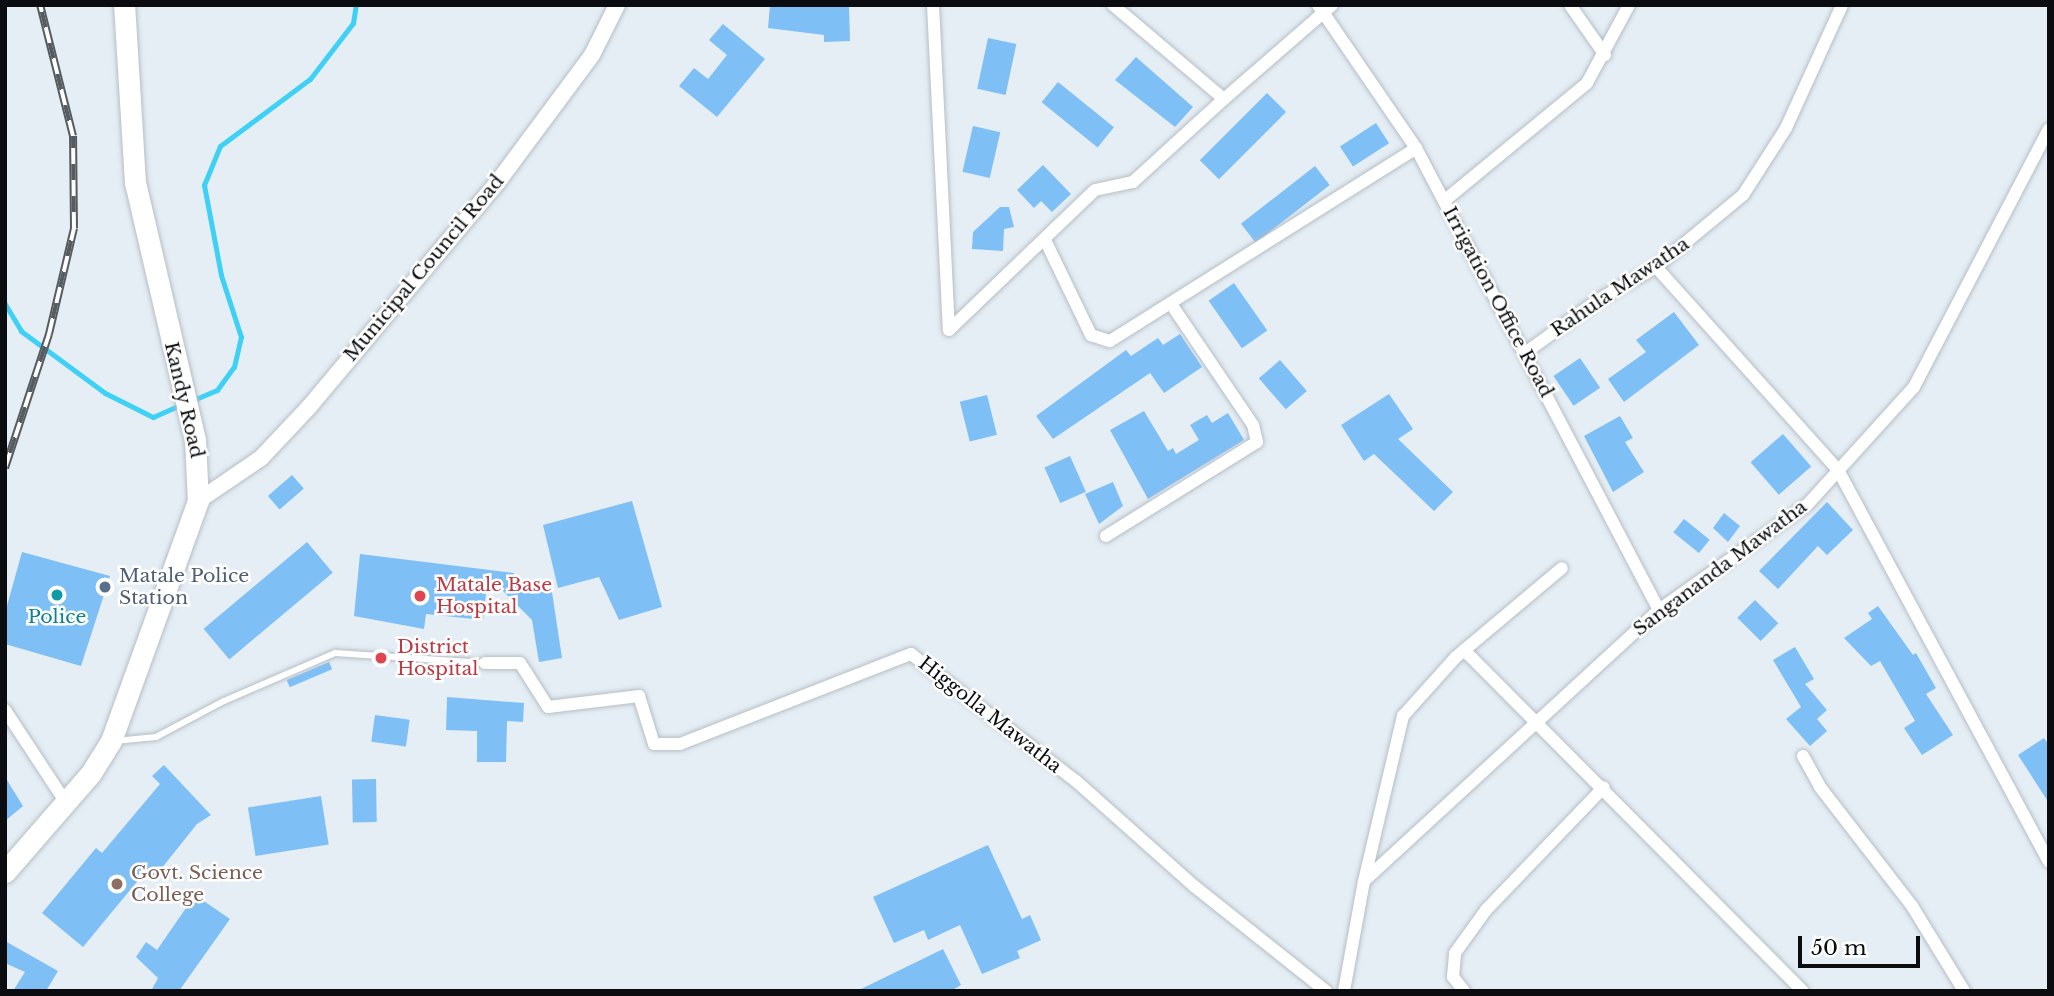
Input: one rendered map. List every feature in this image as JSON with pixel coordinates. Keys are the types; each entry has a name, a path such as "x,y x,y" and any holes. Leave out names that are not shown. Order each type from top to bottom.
{"highway":[{"name":"Kandy Road","path":"5,872 66,803 111,741 198,501 195,440 135,183 124,5"}],"street":[{"name":"Municipal Council Road","path":"198,501 261,458 309,407 497,183 592,55 617,5"},
{"path":"933,5 949,330 1095,191 1133,181 1324,8"},
{"path":"1112,5 1224,99"},
{"path":"1570,5 1605,54"},
{"path":"1444,201 1587,83 1629,5"},
{"name":"Rahula Mawatha","path":"1525,353 1598,300 1656,267 1743,195 1786,128 1842,5"},
{"name":"Irrigation Office Road","path":"1324,8 1416,148 1659,610"},
{"name":"Sangananda Mawatha","path":"1364,881 1659,610 1807,505 1914,387 2049,129"},
{"path":"1045,240 1091,335 1110,341 1416,148"},
{"path":"1656,267 1838,470 2049,862"},
{"path":"1106,536 1257,442 1253,425 1171,304"},
{"path":"1344,991 1364,881 1403,716 1464,650 1562,568"},
{"path":"1464,650 1538,720 1803,991"},
{"name":"Higgolla Mawatha","path":"485,663 520,663 548,707 639,696 654,744 680,744 911,654 1076,781 1194,886 1326,991"},
{"path":"5,710 66,803"},
{"path":"1803,756 1821,787 1912,905 1964,991"},
{"path":"1464,991 1453,977 1455,953 1486,910 1604,787"}],"lane":[{"path":"111,741 156,737 223,701 335,653 485,663"}],"building":[{"path":"770,5 849,5 850,41 824,42 824,35 768,28"},
{"path":"723,24 765,59 717,117 679,86 694,68 708,79 727,55 709,40"},
{"path":"988,38 1016,44 1006,95 977,89"},
{"path":"1136,57 1193,107 1175,127 1115,80"},
{"path":"1058,82 1114,127 1098,148 1042,102"},
{"path":"1267,93 1286,112 1219,179 1200,160"},
{"path":"1376,123 1389,143 1353,167 1340,146"},
{"path":"973,126 1000,132 990,178 962,172"},
{"path":"1043,165 1071,194 1052,212 1041,201 1034,208 1017,190"},
{"path":"1315,166 1330,185 1256,243 1241,224"},
{"path":"1000,207 1009,207 1014,227 1004,229 1003,251 972,249 973,232"},
{"path":"1234,283 1267,331 1242,348 1209,301"},
{"path":"1674,312 1699,345 1624,402 1608,379 1646,352 1636,340"},
{"path":"1180,334 1202,367 1164,393 1150,373 1053,439 1036,416 1126,350 1131,356 1158,338 1163,345"},
{"path":"1580,358 1600,388 1574,406 1553,376"},
{"path":"1280,360 1307,391 1286,409 1259,378"},
{"path":"1389,394 1413,429 1398,439 1453,492 1434,511 1374,454 1364,461 1341,425"},
{"path":"987,395 997,435 970,442 960,402"},
{"path":"1144,411 1168,451 1173,448 1176,454 1199,440 1190,425 1207,415 1212,423 1228,413 1244,440 1148,499 1110,430"},
{"path":"1620,416 1633,438 1625,442 1644,472 1613,492 1584,436"},
{"path":"1783,434 1811,466 1779,495 1751,462"},
{"path":"1070,456 1086,492 1060,503 1044,467"},
{"path":"292,475 304,489 280,510 268,496"},
{"path":"1113,482 1123,506 1099,524 1085,494"},
{"path":"632,501 662,607 619,620 599,577 558,588 543,525"},
{"path":"1827,502 1853,530 1827,555 1818,546 1778,589 1759,571"},
{"path":"1724,513 1740,526 1728,542 1713,528"},
{"path":"1684,519 1710,540 1699,553 1673,532"},
{"path":"307,542 333,573 229,659 204,629"},
{"name":"Police","path":"22,552 110,576 81,666 5,644 5,613"},
{"name":"Matale Base Hospital","path":"360,554 514,573 513,585 550,579 562,658 539,662 532,620 488,576 483,620 426,614 424,629 354,616"},
{"path":"1755,600 1778,623 1761,641 1737,618"},
{"path":"1878,606 1913,655 1916,653 1936,688 1926,694 1953,735 1922,755 1904,728 1915,721 1880,661 1871,666 1844,638 1872,619 1868,613"},
{"path":"1795,647 1814,679 1805,684 1827,710 1817,719 1827,731 1810,746 1786,719 1801,707 1773,660"},
{"path":"329,662 332,669 290,687 287,680"},
{"path":"447,697 524,703 523,722 507,721 506,762 477,762 477,731 446,730"},
{"path":"375,715 410,720 406,747 371,742"},
{"path":"2044,738 2049,745 2049,803 2018,755"},
{"path":"164,765 211,815 197,824 153,879 145,872 83,947 42,913 96,848 102,853 160,784 152,776"},
{"path":"5,777 23,806 5,821"},
{"path":"352,779 376,779 377,822 353,822"},
{"path":"321,796 329,844 256,856 248,808"},
{"path":"988,845 1022,919 1030,915 1041,940 1017,951 1020,958 982,974 960,925 928,940 924,930 894,943 873,897"},
{"path":"195,895 230,919 179,991 151,991 158,978 136,957 146,942 157,950"},
{"path":"5,941 58,971 46,991 13,991 25,972 5,963"},
{"path":"943,949 961,985 951,991 857,991"}],"waterway":[{"path":"191,401 217,390 234,367 241,337 221,275 204,185 220,146 310,79 353,23 356,5"},
{"path":"5,304 21,331 105,393 153,417 182,404"}],"railway":[{"path":"5,468 49,334 74,228 73,136 40,5"}],"place":[{"name":"Matale Police Station","path":"105,587"},
{"name":"Police","path":"57,595"},
{"name":"Matale Base Hospital","path":"420,596"},
{"name":"District Hospital","path":"381,658"},
{"name":"Govt. Science College","path":"117,884"}]}
